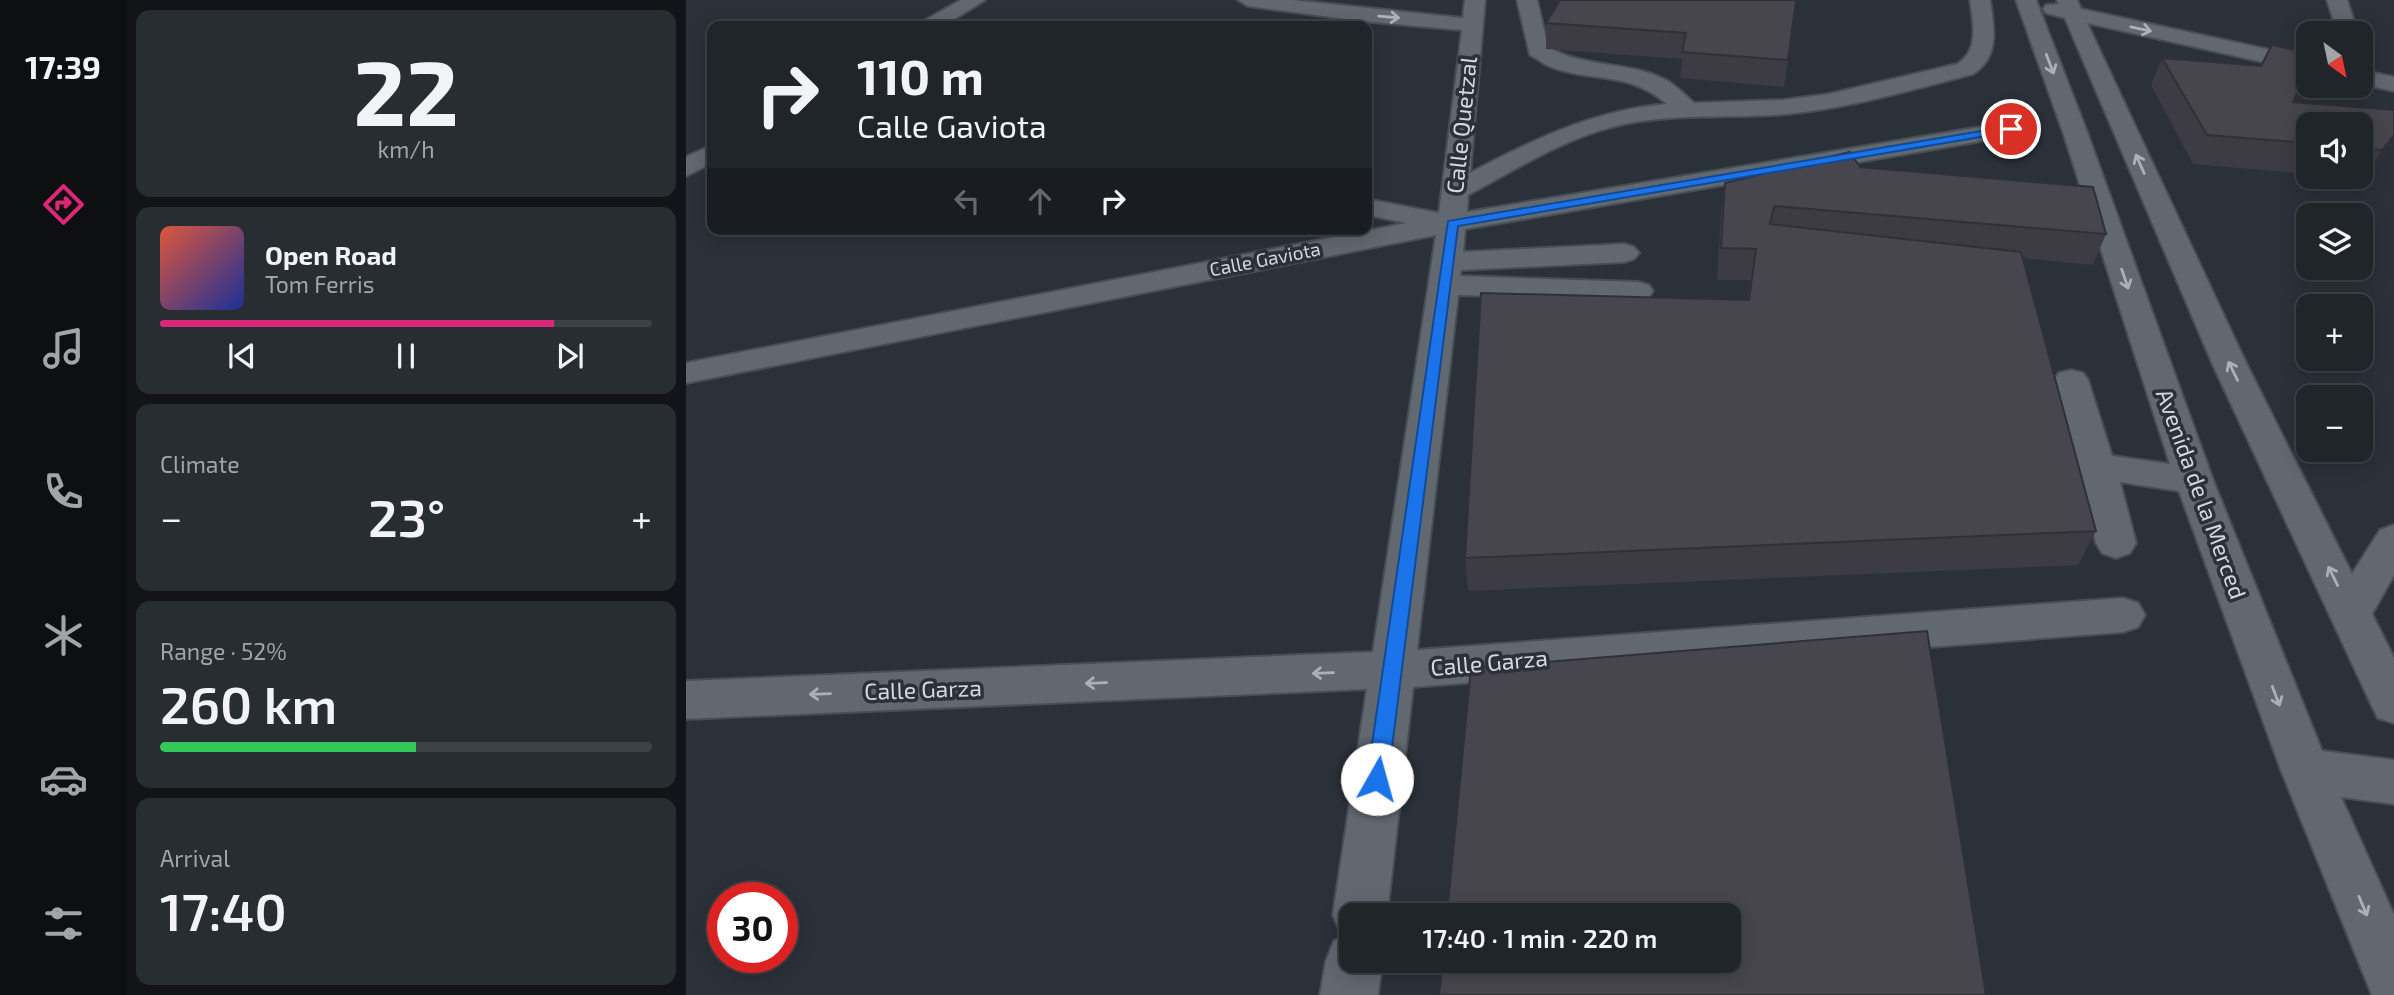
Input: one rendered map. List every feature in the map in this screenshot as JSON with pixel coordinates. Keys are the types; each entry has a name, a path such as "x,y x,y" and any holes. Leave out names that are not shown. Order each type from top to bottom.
{"street":[{"path":"938,21 975,0"},
{"path":"1248,0 1355,20 1472,25"},
{"name":"Calle Quetzal","path":"1362,903 1449,240 1475,0"},
{"path":"1527,0 1538,50 1559,63 1628,74 1657,84 1686,108"},
{"path":"1449,240 1576,131 1641,114 1686,108 1781,107 1825,103 1965,69 1978,60 1983,46 1980,0"},
{"path":"2337,0 2344,21"},
{"path":"2027,2 2078,5 2296,43"},
{"name":"Avenida de la Merced","path":"2027,2 2075,132 2194,480 2305,770 2394,980"},
{"path":"2078,5 2296,62"},
{"path":"2078,5 2230,365 2394,704"},
{"path":"2373,59 2394,63"},
{"path":"2373,80 2394,84"},
{"name":"Calle Gaviota","path":"686,373 1449,240 2011,129"},
{"path":"686,168 707,156"},
{"path":"1372,209 1449,240 1638,291"},
{"path":"1449,240 1624,253"},
{"path":"2071,380 2097,466 2116,543"},
{"path":"2097,466 2194,480"},
{"path":"2351,612 2394,540"},
{"name":"Calle Garza","path":"686,700 1391,670 2123,615"},
{"path":"2305,770 2394,782"},
{"path":"1349,995 1352,973"}],"building":[{"path":"1560,0 1796,0 1788,60 1682,52 1686,33 1546,23"},
{"path":"2272,45 2296,50 2296,95 2293,102 2394,110 2394,135 2382,150 2373,149 2373,112 2296,112 2296,142 2207,135 2162,58 2261,66"},
{"path":"1850,152 1860,167 2093,187 2106,234 1774,206 1770,224 2021,252 2096,531 1465,558 1481,293 1749,300 1756,249 1721,248 1725,183"},
{"path":"1927,631 1986,995 1439,995 1442,973 1741,973 1741,903 1448,903 1471,668"}],"route":[{"path":"1377,779 1452,223 2011,129"}]}
